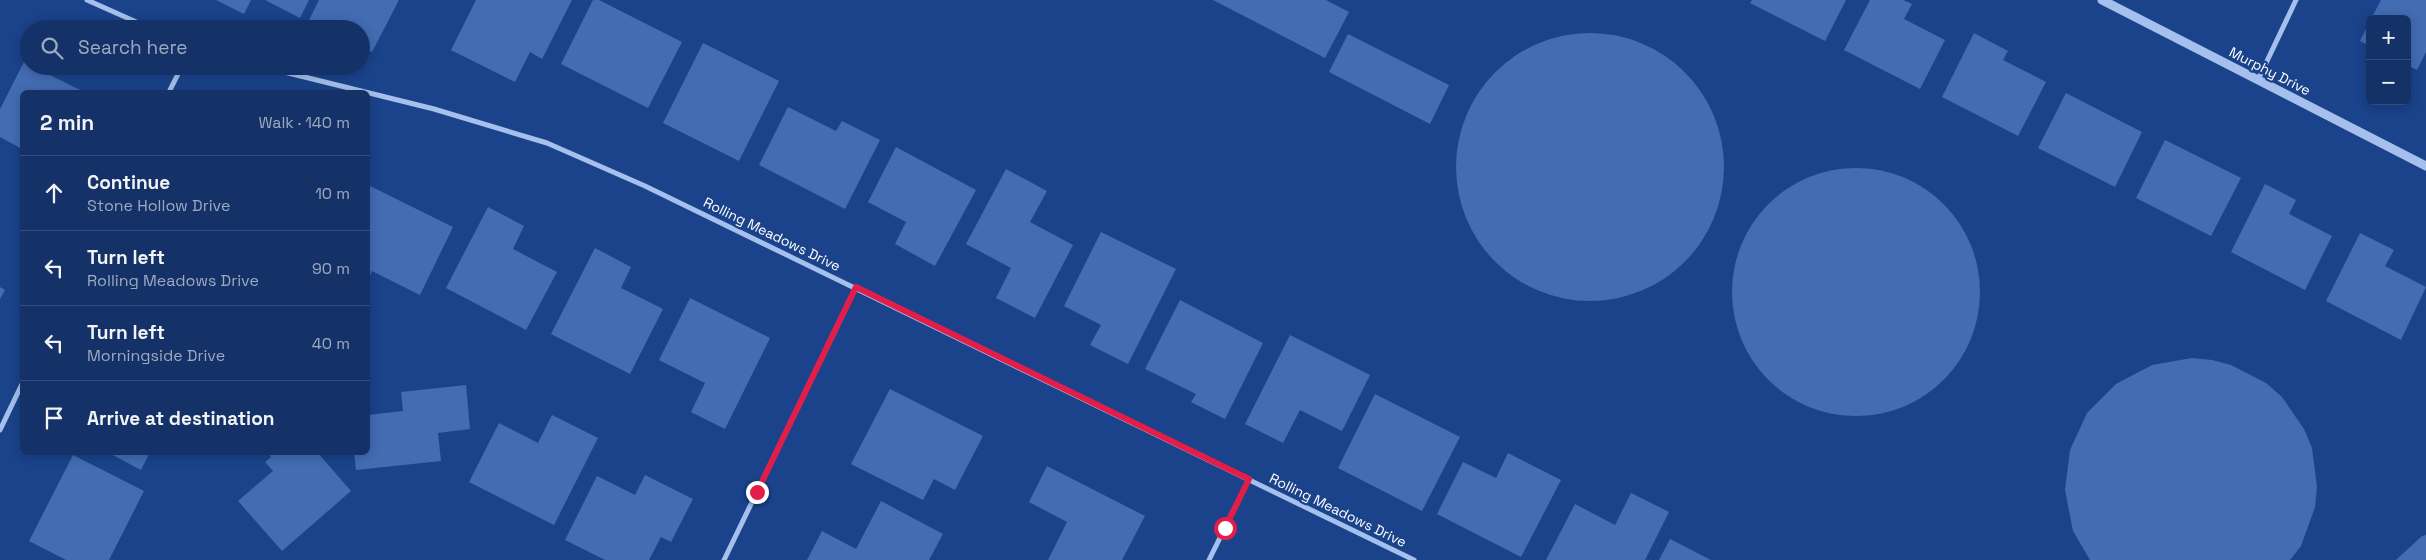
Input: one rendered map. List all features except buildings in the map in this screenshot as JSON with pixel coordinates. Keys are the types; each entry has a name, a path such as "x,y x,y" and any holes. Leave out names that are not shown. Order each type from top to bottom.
{"street":[{"path":"87,0 132,20"},
{"name":"Murphy Drive","path":"2102,0 2426,166"},
{"path":"2258,80 2296,0"},
{"path":"170,90 178,75"},
{"name":"Rolling Meadows Drive","path":"297,75 359,90"},
{"name":"Rolling Meadows Drive","path":"370,93 434,108 546,143 646,186 1414,560"},
{"path":"724,560 856,287"},
{"path":"0,430 20,388"},
{"path":"1209,560 1249,479"}],"route":[{"path":"757,492 856,287 1249,479 1225,528"}]}
